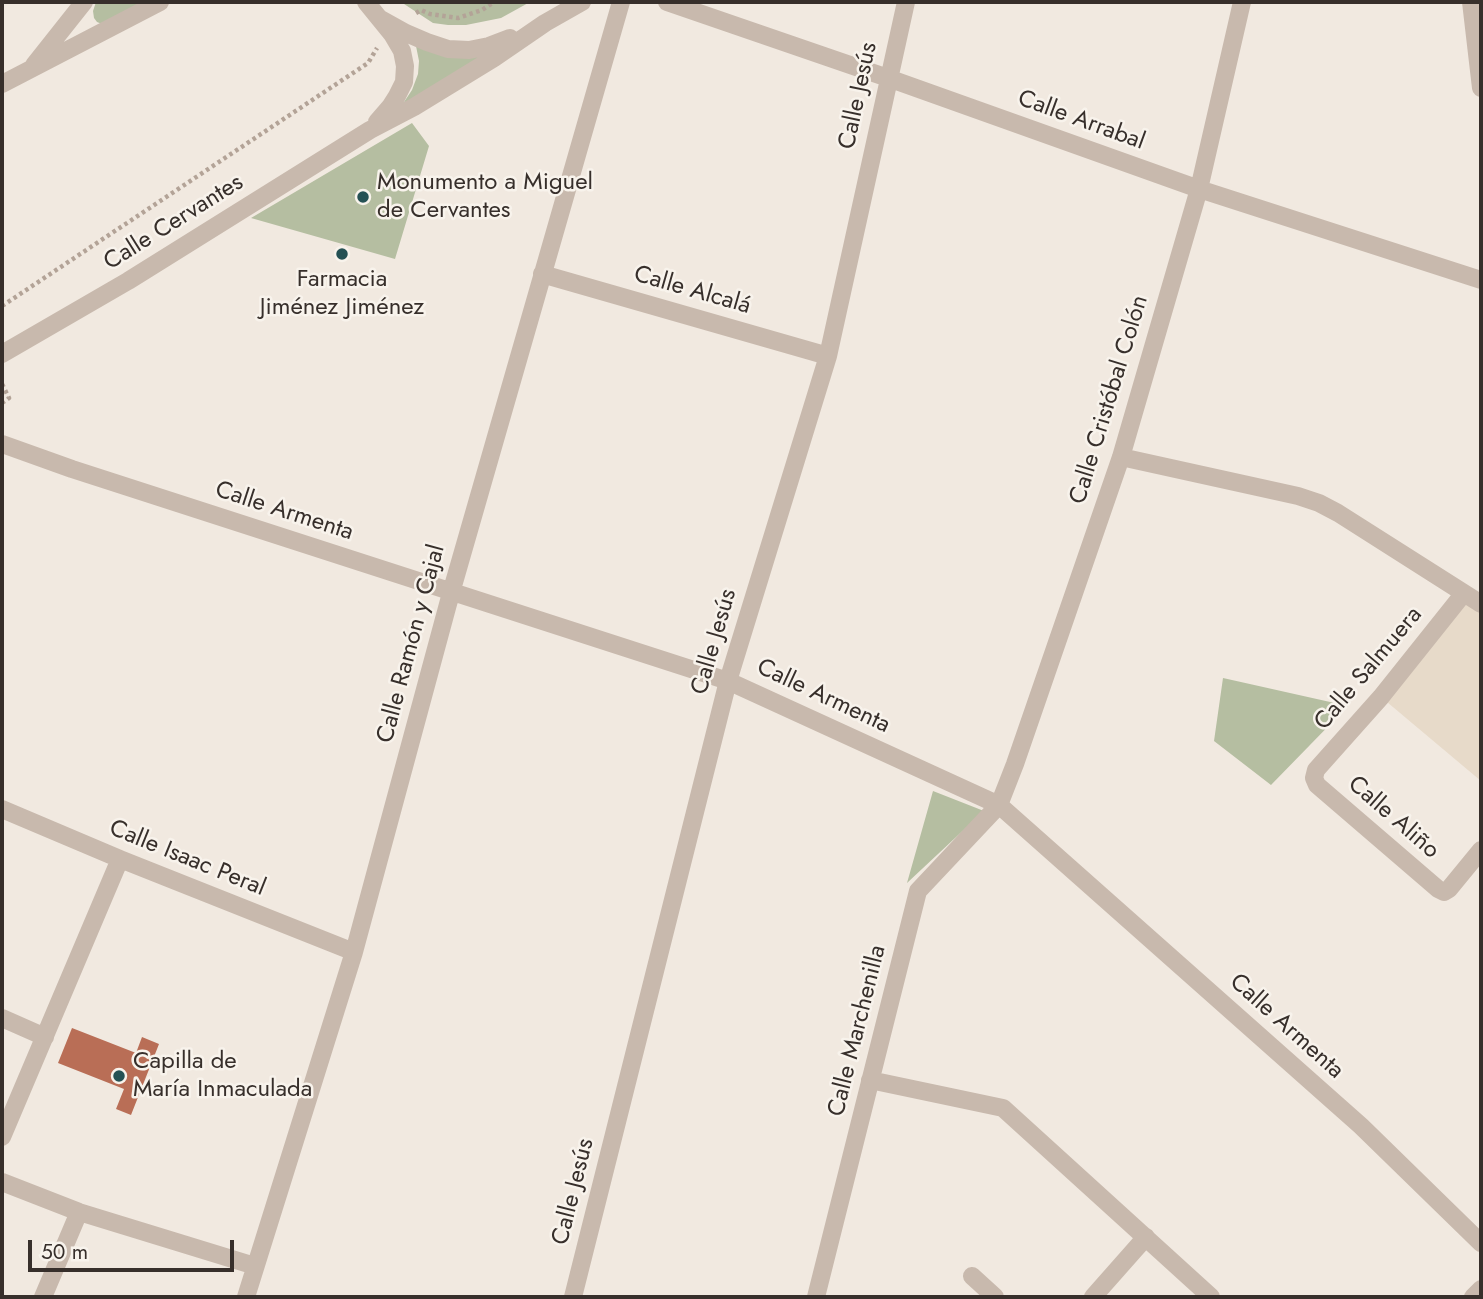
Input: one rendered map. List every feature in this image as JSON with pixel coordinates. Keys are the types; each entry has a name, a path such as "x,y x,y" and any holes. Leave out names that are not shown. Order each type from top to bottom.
{"street":[{"path":"12,75 84,2"},
{"path":"12,75 160,2"},
{"path":"366,2 388,25 405,66 404,82 390,107 370,130"},
{"path":"370,130 414,107 582,2"},
{"name":"Calle Ramón y Cajal","path":"246,1297 354,952 451,593 621,2"},
{"name":"Calle Arrabal","path":"667,2 1199,189 1481,280"},
{"name":"Calle Jesús","path":"573,1297 727,681 828,356 906,2"},
{"name":"Calle Cristóbal Colón","path":"999,805 1121,457 1199,189 1242,2"},
{"path":"1471,2 1481,88"},
{"path":"388,25 448,49 469,50 489,46 545,23"},
{"name":"Calle Cervantes","path":"2,354 128,281 370,130"},
{"name":"Calle Alcalá","path":"542,274 828,356"},
{"name":"Calle Armenta","path":"2,444 451,593 727,681 999,805 1361,1126 1481,1243"},
{"path":"1121,457 1319,503 1481,604"},
{"name":"Calle Salmuera","path":"1314,778 1316,771 1381,697 1464,593"},
{"name":"Calle Aliño","path":"1314,778 1317,785 1444,892 1481,850"},
{"name":"Calle Marchenilla","path":"816,1297 918,891 999,805"},
{"name":"Calle Isaac Peral","path":"2,809 354,952"},
{"path":"2,1137 120,859"},
{"path":"2,1018 45,1037"},
{"path":"870,1080 1003,1108 1212,1297"},
{"path":"2,1182 79,1212 255,1266"},
{"path":"43,1297 79,1212"},
{"path":"1093,1297 1146,1237"},
{"path":"972,1276 995,1297"},
{"path":"1473,1297 1481,1289"}],"path":[{"path":"2,306 368,63 388,25 421,10 458,18 482,10 494,2"},
{"path":"2,384 9,398 2,403"}],"green space":[{"path":"96,2 148,2 102,24 94,18"},
{"path":"401,2 530,2 501,18 466,25 448,25 433,23"},
{"path":"416,46 487,55 400,108 412,90 418,74"},
{"path":"412,123 429,146 395,259 251,218"},
{"path":"1223,678 1348,706 1271,785 1214,741"},
{"path":"933,791 984,811 907,883"}],"shaded area":[{"path":"1464,593 1481,604 1481,781 1381,697"}],"building":[{"name":"Capilla de María Inmaculada","path":"72,1028 136,1053 142,1037 159,1044 131,1115 116,1109 124,1089 58,1063"}],"place":[{"name":"Monumento a Miguel de Cervantes","path":"363,197"},
{"name":"Farmacia Jiménez Jiménez","path":"342,254"},
{"name":"Capilla de María Inmaculada","path":"119,1076"}]}
